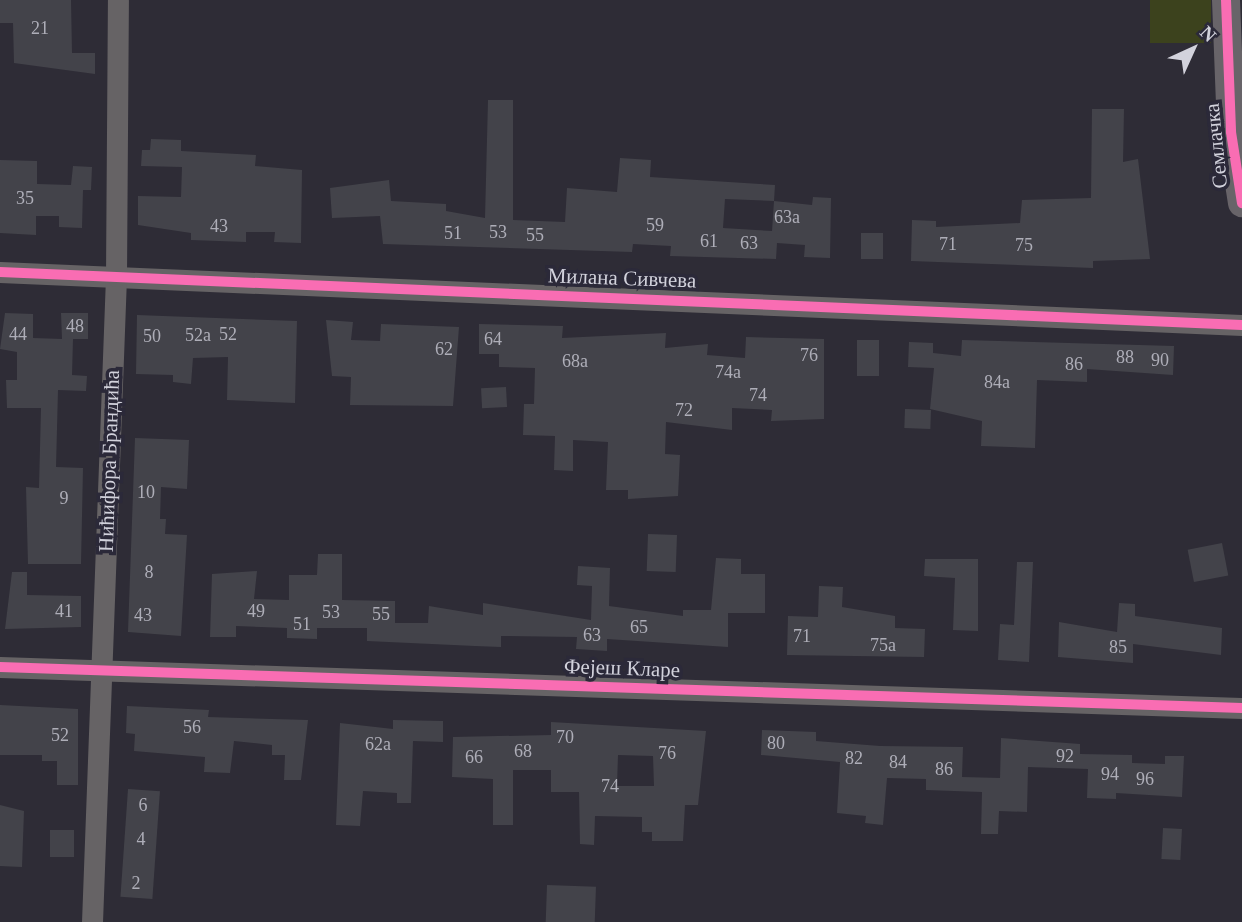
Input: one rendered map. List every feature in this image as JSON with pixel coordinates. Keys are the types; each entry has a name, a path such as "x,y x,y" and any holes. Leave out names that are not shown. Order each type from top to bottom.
{"main road":[{"name":"Семлачка","path":"1226,0 1231,132 1242,203"}],"street":[{"name":"Нићифора Брандића","path":"92,922 116,276 118,0"},
{"name":"Милана Сивчева","path":"0,272 1242,324"},
{"name":"Фејеш Кларе","path":"0,667 1242,708"}],"green space":[{"path":"1150,0 1211,0 1211,43 1150,43"}],"building":[{"path":"0,0 71,0 72,53 95,53 95,74 14,63 13,23 0,23"},
{"path":"488,100 513,100 513,220 565,222 567,188 617,192 620,158 651,160 650,177 775,185 774,201 812,205 813,197 831,198 830,258 804,257 805,245 777,243 776,259 670,256 671,246 633,244 632,252 383,244 380,216 332,218 330,188 389,180 391,201 446,204 446,211 485,218","holes":["725,199 774,201 772,231 723,228"]},
{"path":"1092,109 1124,109 1123,162 1138,159 1150,259 1093,261 1093,268 911,261 912,220 936,221 936,227 1020,223 1022,200 1091,198"},
{"path":"151,139 181,140 181,151 256,155 255,166 302,170 301,243 274,242 275,232 246,232 246,242 191,240 191,233 138,225 138,196 181,197 182,167 141,166 142,150 150,150"},
{"path":"0,160 37,161 37,184 71,185 73,166 92,167 91,190 83,190 82,228 59,227 59,216 36,216 36,235 0,233"},
{"path":"861,233 883,233 883,259 861,259"},
{"path":"5,313 33,314 33,338 62,339 61,313 88,313 88,339 73,339 72,375 87,376 86,391 58,390 56,467 83,468 81,564 28,564 26,487 39,488 41,408 7,408 6,380 17,380 17,352 0,349"},
{"path":"137,315 297,321 295,403 227,400 228,357 193,358 191,384 173,382 173,375 136,374"},
{"path":"326,320 353,322 351,340 380,341 381,324 459,327 453,406 350,405 351,377 332,376"},
{"path":"479,324 563,326 562,338 666,333 665,348 708,344 707,355 745,358 746,337 824,339 824,419 771,421 772,410 732,408 732,430 666,422 665,454 680,455 678,496 628,499 628,490 606,490 608,442 573,440 573,471 554,470 555,436 523,435 524,404 534,404 535,368 499,367 499,354 479,354"},
{"path":"857,340 879,340 879,376 857,376"},
{"path":"962,340 1174,346 1173,375 1087,369 1087,382 1037,380 1035,448 981,446 982,421 930,409 934,368 908,367 909,342 933,343 933,353 961,356"},
{"path":"506,387 507,407 482,408 481,388"},
{"path":"905,409 931,410 930,429 904,428"},
{"path":"135,438 189,440 187,489 161,487 160,519 166,519 165,534 187,535 181,636 128,632"},
{"path":"648,534 677,535 676,572 647,571"},
{"path":"1222,543 1228,575 1194,582 1188,550"},
{"path":"318,554 342,554 342,600 395,601 395,623 428,623 429,606 483,615 483,603 591,620 592,586 577,585 578,566 610,568 609,606 683,616 683,610 711,610 716,558 741,559 741,574 765,574 765,613 728,613 728,647 607,639 607,651 576,649 577,637 501,636 501,647 367,641 367,628 317,628 317,639 287,638 287,628 236,626 236,637 210,637 212,574 257,571 254,599 289,600 289,575 317,575"},
{"path":"925,559 978,559 978,631 953,630 955,578 924,576"},
{"path":"1017,562 1033,562 1029,662 998,660 1000,624 1014,625"},
{"path":"12,572 27,572 27,595 81,596 81,627 5,629"},
{"path":"819,586 843,587 842,607 895,616 895,628 925,629 924,657 787,655 788,616 818,617"},
{"path":"1119,603 1135,604 1135,616 1222,628 1221,655 1133,644 1133,663 1058,657 1059,622 1117,632"},
{"path":"0,705 78,709 78,785 57,785 57,761 42,761 42,755 0,755"},
{"path":"127,706 209,710 208,717 308,720 301,780 284,780 285,755 272,755 272,745 234,741 230,773 204,772 205,757 134,751 135,734 126,733"},
{"path":"393,720 443,721 443,742 413,741 411,803 397,803 397,793 363,791 360,826 336,825 340,723 393,729"},
{"path":"551,722 706,731 698,805 685,805 683,841 652,841 652,832 642,832 642,817 595,816 594,845 580,844 579,792 551,792 551,770 513,770 513,825 493,825 493,779 452,777 453,737 551,735","holes":["618,755 653,756 654,786 617,786"]},
{"path":"762,730 816,732 816,741 880,746 963,747 962,777 1000,778 1001,738 1080,744 1080,754 1132,755 1132,763 1165,764 1165,756 1184,756 1182,797 1116,793 1116,799 1087,798 1088,769 1028,767 1027,812 999,811 998,834 981,834 982,792 926,790 926,779 887,778 883,825 865,823 866,816 837,813 840,762 761,755"},
{"path":"128,789 160,791 152,899 120,897"},
{"path":"0,805 24,811 22,867 0,866"},
{"path":"1163,828 1182,829 1180,860 1161,859"},
{"path":"50,830 74,830 74,857 50,857"},
{"path":"547,885 596,887 595,922 546,922"}],"cycle path":[{"path":"1226,0 1231,132 1242,203"},
{"path":"0,272 1242,325"},
{"path":"0,667 1242,708"}]}
